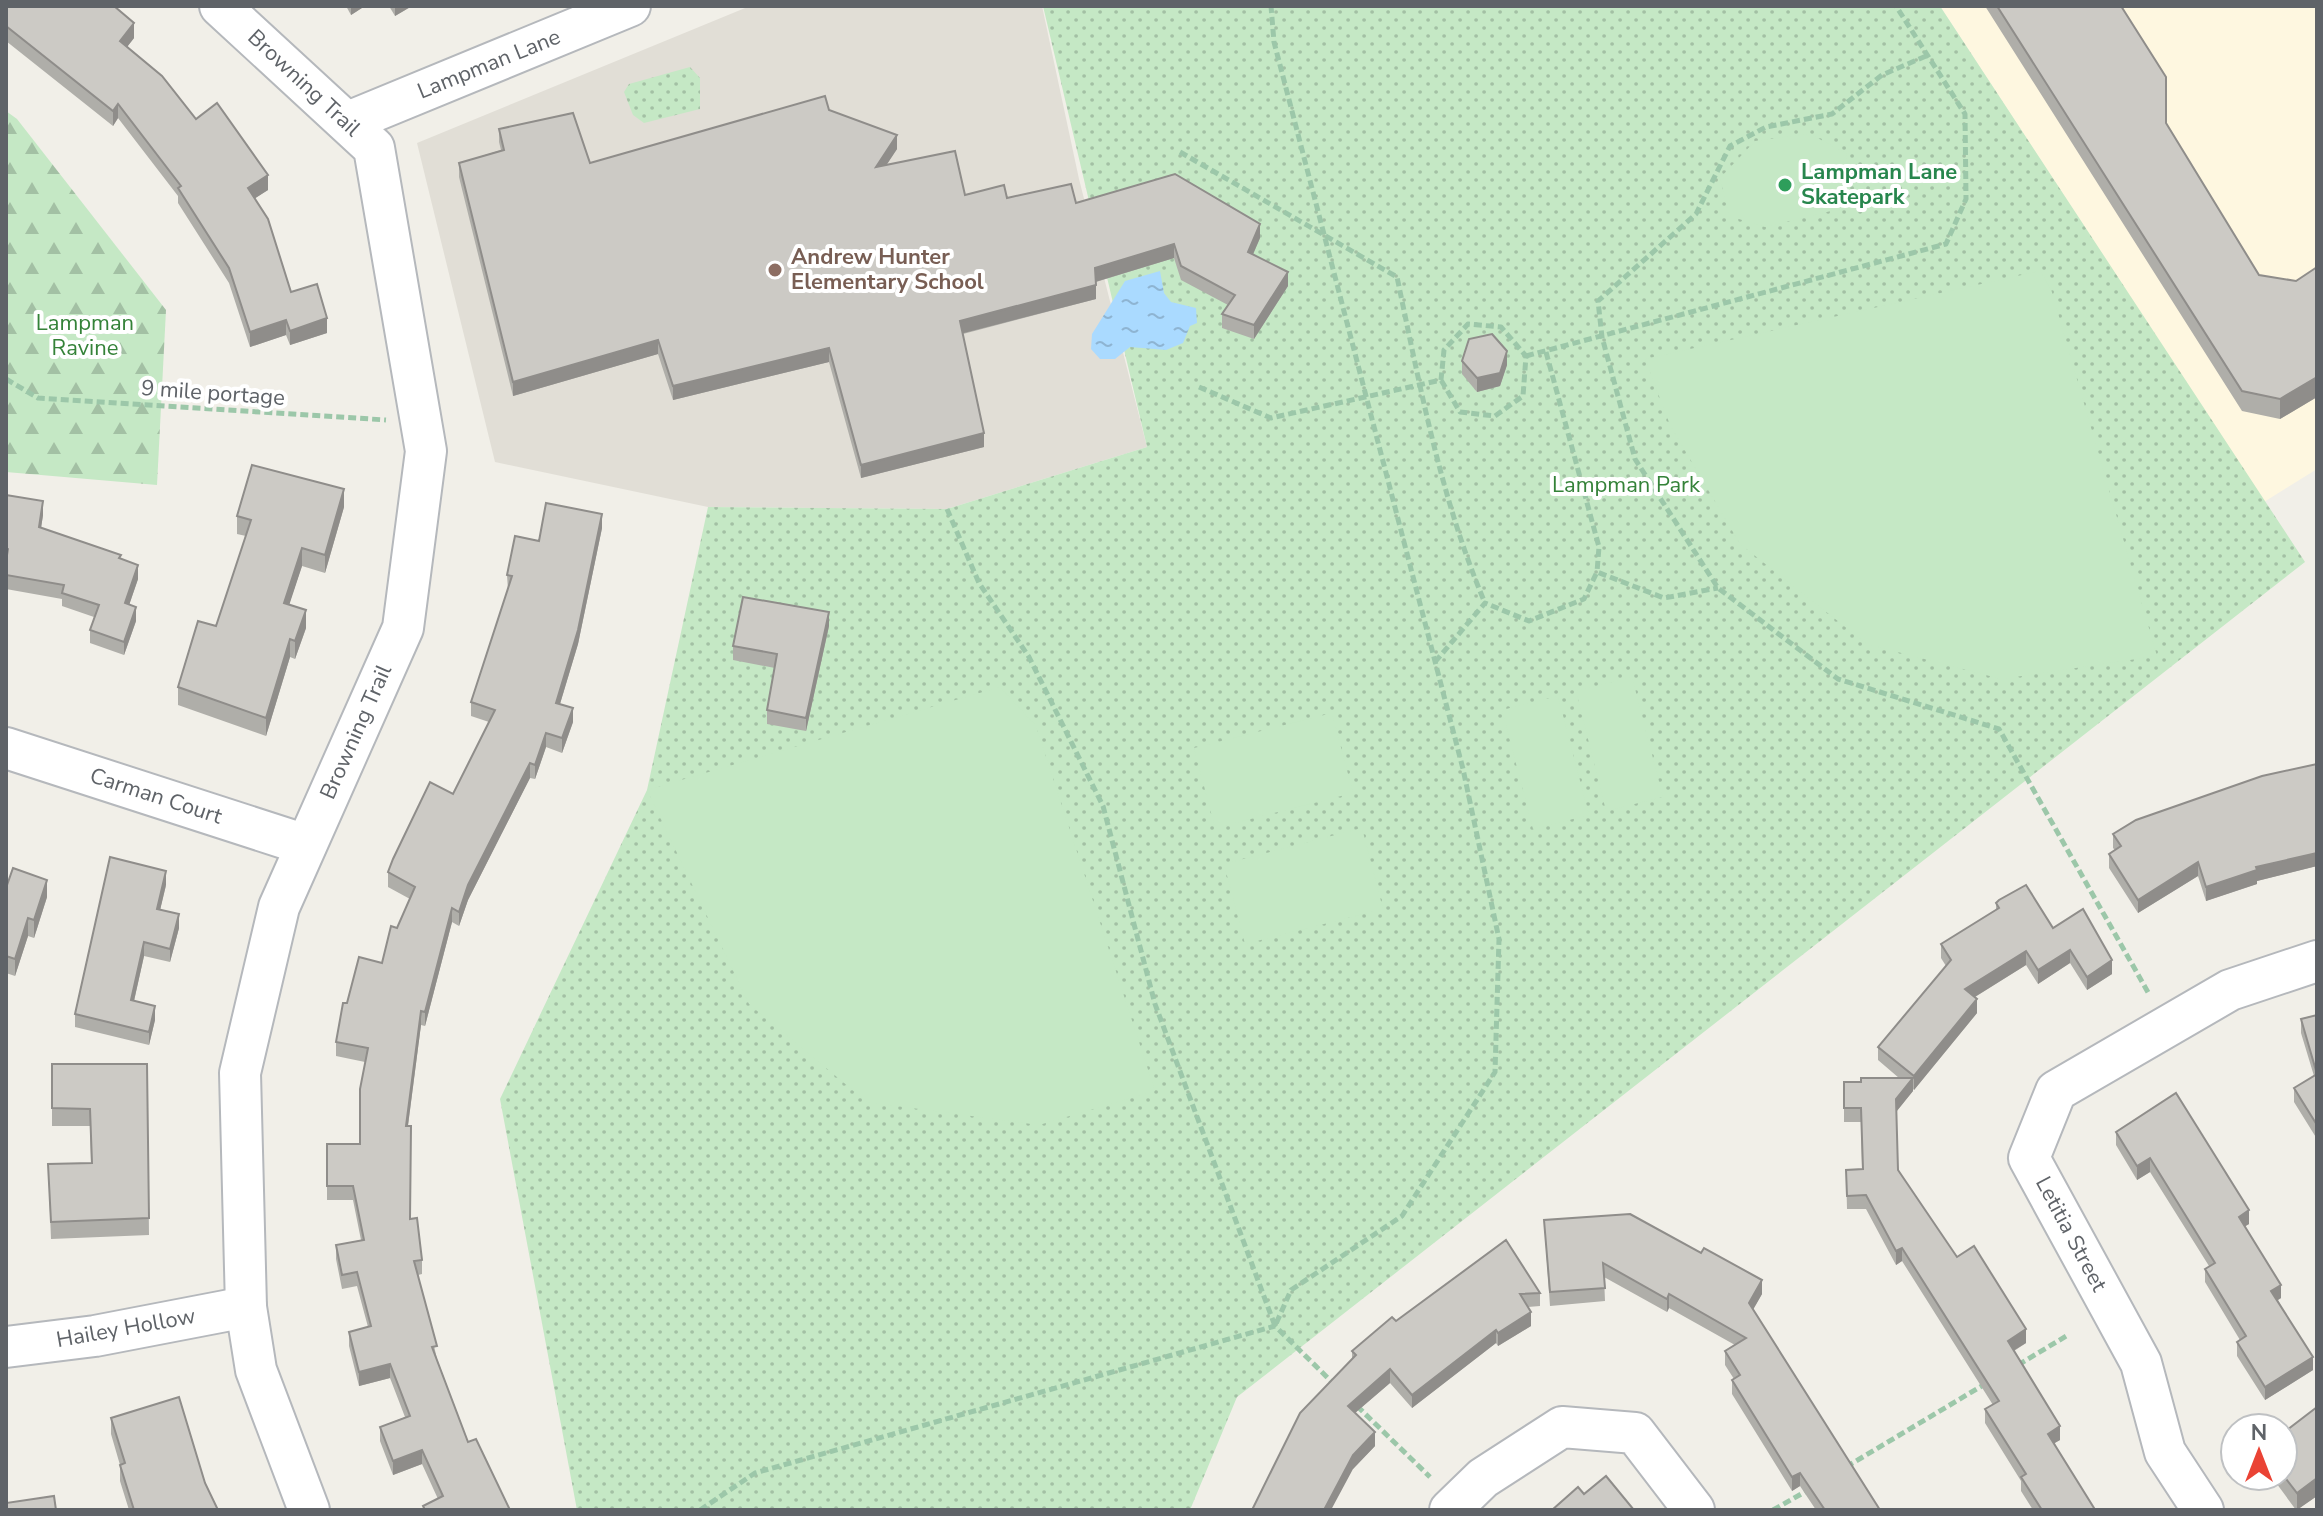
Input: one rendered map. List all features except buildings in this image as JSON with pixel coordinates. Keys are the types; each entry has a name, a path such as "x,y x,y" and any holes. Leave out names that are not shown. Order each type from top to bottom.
{"street":[{"name":"Browning Trail","path":"220,6 374,148 426,451 403,628 279,907 240,1073 246,1307 256,1370 309,1510"},
{"name":"Lampman Lane","path":"348,122 630,6"},
{"name":"Carman Court","path":"6,748 306,845"},
{"name":"Letitia Street","path":"2203,1510 2165,1452 2141,1363 2029,1158 2056,1091 2230,990 2317,961"},
{"name":"Hailey Hollow","path":"6,1347 95,1336 246,1307"},
{"path":"1452,1506 1483,1478 1562,1427 1635,1433 1694,1510"}],"path":[{"path":"1271,6 1274,42 1325,235 1363,396 1463,769 1499,939 1495,1072 1402,1216 1291,1290 1275,1326"},
{"path":"1526,356 1946,244 1966,199 1965,114 1896,6"},
{"path":"1926,56 1882,75 1832,114 1766,127 1730,146 1696,214 1598,301 1602,337 1635,459 1718,588 1838,679 1999,729 2167,1026"},
{"path":"1180,152 1397,277 1420,384 1464,553 1485,603 1529,621 1584,599 1597,572 1599,547 1546,352"},
{"path":"1468,324 1501,327 1526,356 1523,396 1495,416 1460,412 1441,380 1444,350 1468,324"},
{"name":"9 mile portage","path":"6,379 38,398 422,422"},
{"path":"1199,387 1271,418 1441,380"},
{"path":"947,509 979,583 1029,657 1103,806 1155,1004 1275,1326 1343,1392"},
{"path":"1597,572 1664,598 1718,588"},
{"path":"1434,663 1485,603"},
{"path":"700,1510 755,1473 1275,1326"},
{"path":"2015,1367 2068,1335"},
{"path":"1840,1470 1988,1383"},
{"path":"1354,1403 1452,1506"},
{"path":"1773,1510 1814,1486"}],"shaded area":[{"name":"Andrew Hunter Elementary School","path":"750,6 1042,6 1079,179 1147,447 947,509 708,507 495,462 417,143"},
{"path":"1940,6 2317,6 2317,469 2264,502"}],"green space":[{"name":"Lampman Park","path":"1043,6 1940,6 2305,562 1237,1397 1190,1510 577,1510 500,1099 647,790 708,507 947,509 1147,447"},
{"path":"690,67 700,78 700,109 644,123 633,115 624,92 629,84"},
{"name":"Lampman Ravine","path":"6,111 17,119 166,310 157,485 6,472"},
{"name":"Lampman Lane Skatepark","path":"1810,134 1846,153 1849,191 1831,211 1765,227 1729,216 1720,178 1755,141"},
{"path":"2040,271 2051,289 2157,656 2001,679 1867,644 1740,544 1670,425 1645,359"},
{"path":"1632,677 1663,797 1606,811 1576,691"},
{"path":"1000,687 1036,726 1155,1091 1039,1125 867,1102 749,1004 647,790"},
{"path":"1558,696 1589,815 1533,829 1502,710"},
{"path":"1332,713 1353,793 1215,828 1194,748"},
{"path":"1362,828 1383,909 1245,944 1224,864"}],"water":[{"path":"1160,271 1164,293 1171,302 1196,308 1197,323 1190,326 1183,343 1166,350 1130,347 1115,359 1100,359 1091,349 1092,334 1125,281"}],"place":[{"name":"Lampman Lane Skatepark","path":"1785,185"},
{"name":"Andrew Hunter Elementary School","path":"775,270"}]}
